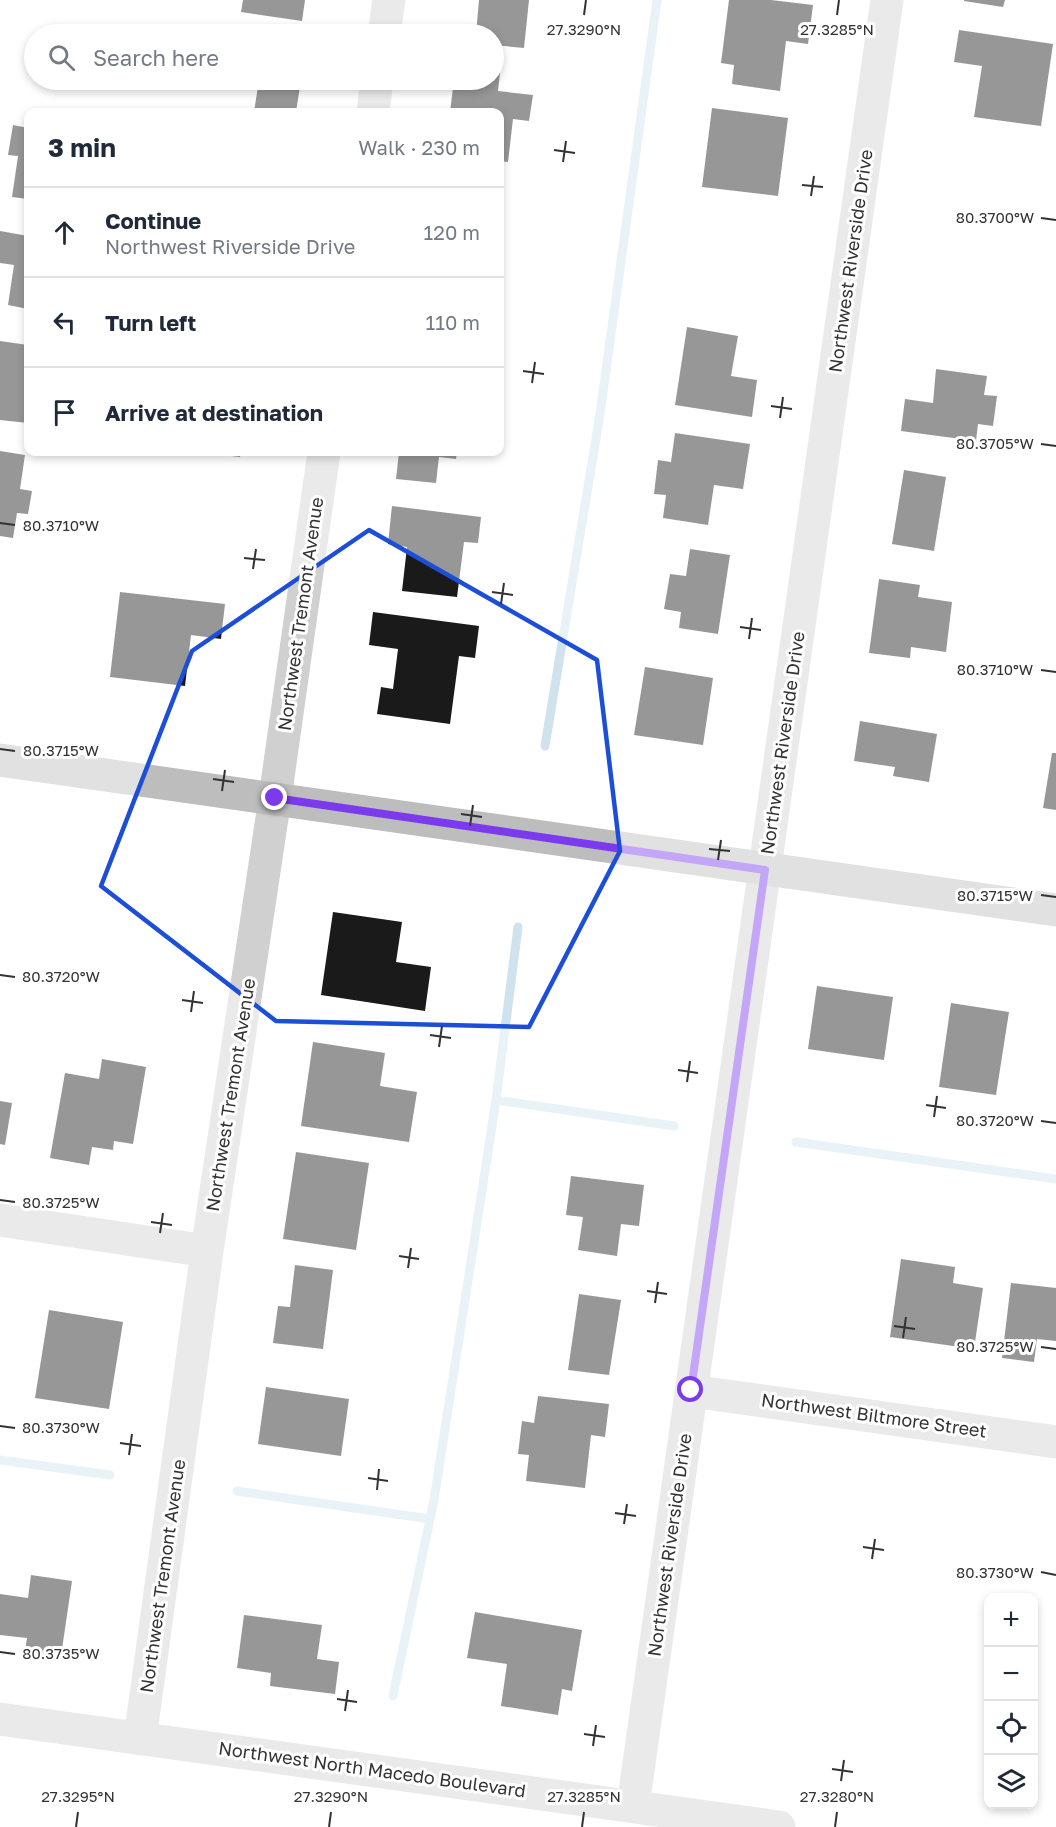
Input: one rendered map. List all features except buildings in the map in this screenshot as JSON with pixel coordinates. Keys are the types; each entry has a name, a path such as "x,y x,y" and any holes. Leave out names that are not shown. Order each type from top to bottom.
{"main road":[{"path":"0,760 1056,910"}],"street":[{"path":"385,24 388,0"},
{"name":"Northwest Riverside Drive","path":"633,1806 887,0"},
{"path":"374,108 376,90"},
{"name":"Northwest Tremont Avenue","path":"140,1739 207,1251 323,456"},
{"path":"0,1220 207,1251"},
{"name":"Northwest Biltmore Street","path":"691,1390 1056,1442"},
{"name":"Northwest North Macedo Boulevard","path":"0,1719 779,1827"}],"highlighted area":[{"path":"369,530 597,660 620,851 529,1027 276,1021 101,886 192,651"}],"waterway":[{"path":"545,746 600,414 657,0"},
{"path":"393,1696 434,1500 496,1100 518,927"},
{"path":"496,1100 674,1126"},
{"path":"796,1142 1056,1179"},
{"path":"0,1460 110,1475"},
{"path":"237,1491 430,1519"}],"route":[{"path":"275,798 765,870 691,1390"}]}
